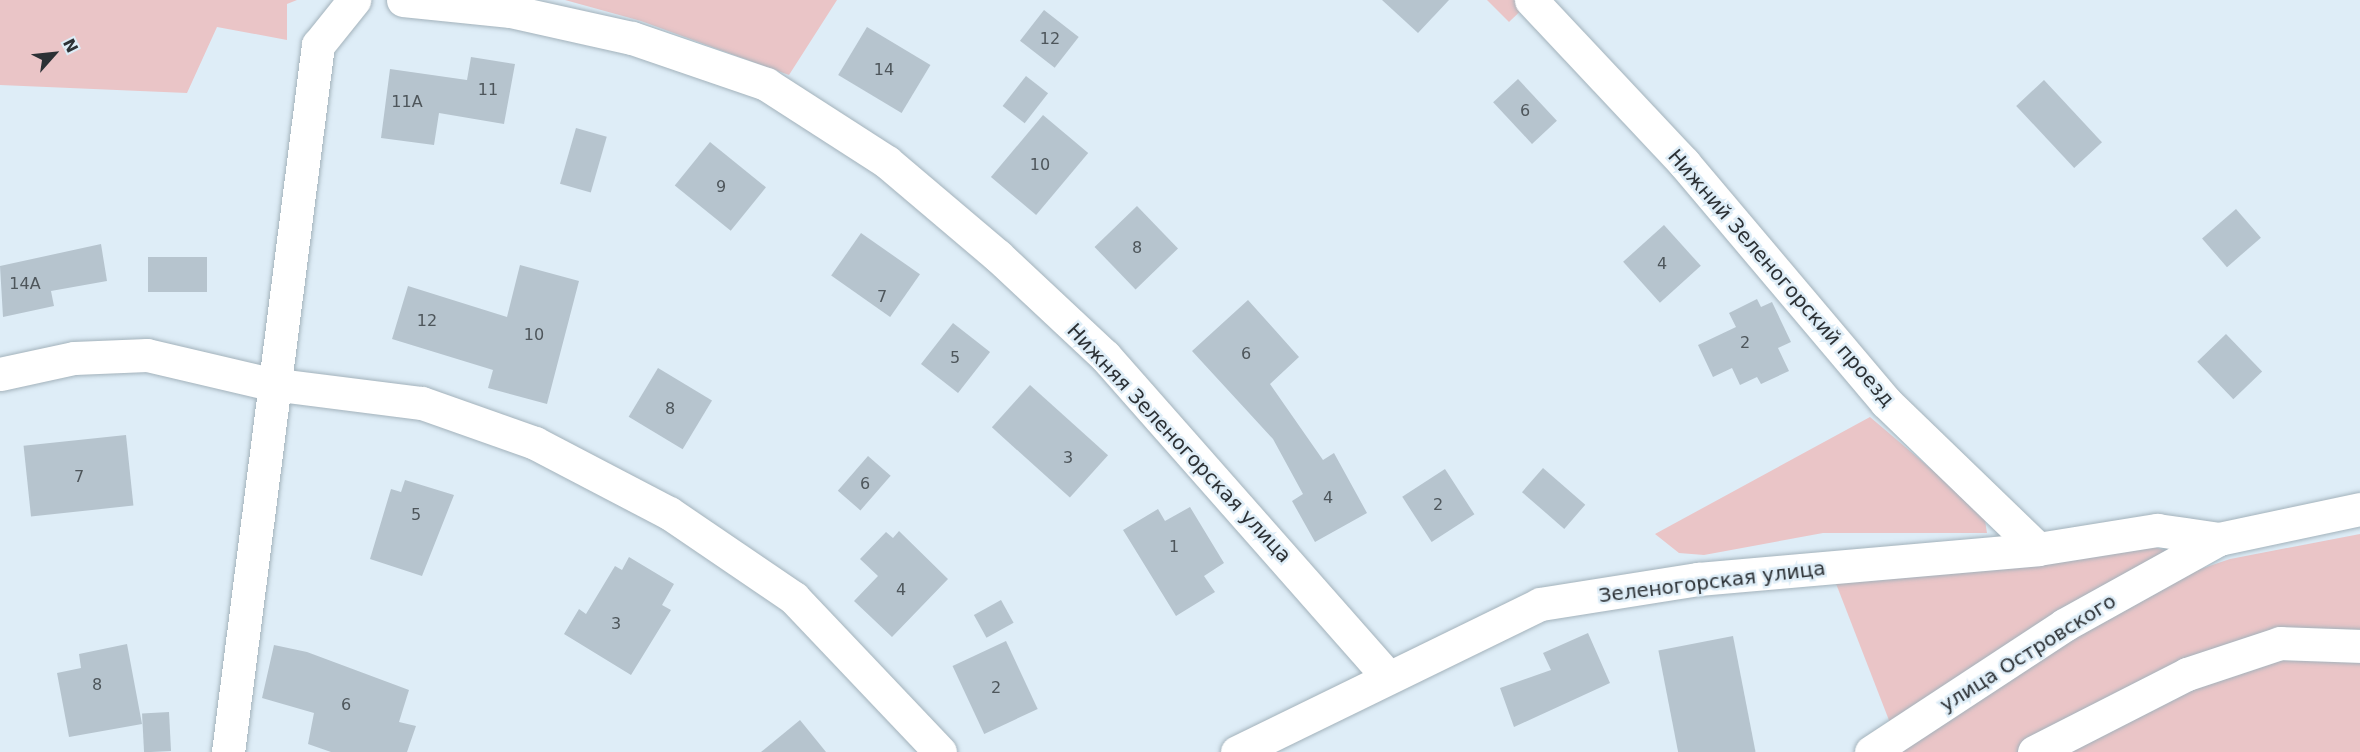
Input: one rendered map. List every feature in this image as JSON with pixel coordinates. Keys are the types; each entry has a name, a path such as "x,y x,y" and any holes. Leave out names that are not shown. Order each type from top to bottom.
{"street":[{"path":"228,752 271,384 318,45 354,0"},
{"name":"Нижняя Зеленогорская улица","path":"404,0 510,11 644,42 766,84 887,162 999,256 1105,356 1386,675"},
{"name":"Нижний Зеленогорский проезд","path":"1531,0 1684,163 1886,402 2038,549"},
{"path":"0,374 74,358 147,355 271,384 422,403 535,443 669,513 794,598 940,752"},
{"path":"2219,539 2360,509"},
{"name":"Зеленогорская улица","path":"1237,752 1386,675 1540,604 1698,579 2038,549 2157,530 2219,539"},
{"name":"улица Островского","path":"1871,752 2064,625 2219,539"},
{"path":"2034,752 2197,670 2280,643 2360,646"}],"shaded area":[{"path":"0,0 297,0 287,4 287,40 217,27 187,93 0,85"},
{"path":"565,0 837,0 789,75 641,21"},
{"path":"1487,0 1532,0 1509,22"},
{"path":"1870,417 1984,514 1987,533 1823,533 1704,555 1679,553 1655,534"},
{"path":"2360,534 2360,752 1898,752 2069,634 2183,575 2230,559"},
{"path":"2144,544 2164,550 2169,561 1892,728 1835,581"}],"building":[{"path":"1382,0 1449,0 1418,33"},
{"path":"1044,10 1079,37 1055,68 1020,41"},
{"path":"867,27 930,65 902,113 838,75"},
{"path":"471,57 515,64 504,124 439,113 434,145 381,138 390,69 467,80"},
{"path":"1026,76 1048,93 1025,123 1003,106"},
{"path":"1518,79 1557,121 1532,144 1493,102"},
{"path":"2044,80 2102,142 2074,168 2016,106"},
{"path":"1043,115 1088,153 1036,215 991,177"},
{"path":"576,128 607,137 591,193 560,184"},
{"path":"710,142 766,187 731,231 675,186"},
{"path":"1137,206 1178,248 1136,289 1095,247"},
{"path":"2236,209 2261,238 2227,267 2202,239"},
{"path":"1664,225 1701,266 1660,303 1623,262"},
{"path":"861,233 920,274 890,317 831,276"},
{"path":"101,244 107,281 51,291 54,306 3,317 0,266"},
{"path":"148,257 207,257 207,292 148,292"},
{"path":"520,265 579,281 547,404 488,388 493,370 392,339 408,286 507,317"},
{"path":"1757,299 1761,307 1772,302 1791,342 1778,348 1789,371 1761,384 1757,377 1740,385 1732,368 1713,377 1698,345 1736,327 1729,313"},
{"path":"1248,300 1299,357 1270,384 1323,460 1334,453 1367,513 1315,542 1292,501 1303,494 1273,439 1192,351"},
{"path":"953,323 990,352 958,393 921,364"},
{"path":"2226,334 2262,371 2233,399 2197,362"},
{"path":"658,368 712,400 683,449 629,417"},
{"path":"1030,385 1108,455 1070,498 992,427"},
{"path":"126,435 133,506 31,516 24,446"},
{"path":"868,456 891,476 860,510 838,491"},
{"path":"1543,468 1585,505 1564,529 1522,492"},
{"path":"1445,469 1474,514 1432,542 1402,497"},
{"path":"405,480 454,495 422,576 370,559 391,489 401,492"},
{"path":"1190,507 1224,563 1204,576 1215,592 1176,616 1123,530 1158,509 1165,521"},
{"path":"899,531 948,579 892,637 854,601 878,576 860,559 886,532 893,538"},
{"path":"629,557 674,584 662,605 671,610 631,675 564,634 579,609 586,614 615,566 622,570"},
{"path":"1001,600 1014,623 986,638 974,615"},
{"path":"1588,633 1610,683 1514,727 1500,688 1551,670 1543,653"},
{"path":"1733,636 1756,752 1678,752 1658,651"},
{"path":"1006,641 1038,709 984,734 953,666"},
{"path":"127,644 142,724 69,737 57,673 81,668 79,654"},
{"path":"274,645 307,652 409,690 399,722 416,726 407,752 331,752 308,744 314,713 262,698"},
{"path":"169,712 171,751 144,752 142,713"},
{"path":"800,720 826,752 761,752"}]}
